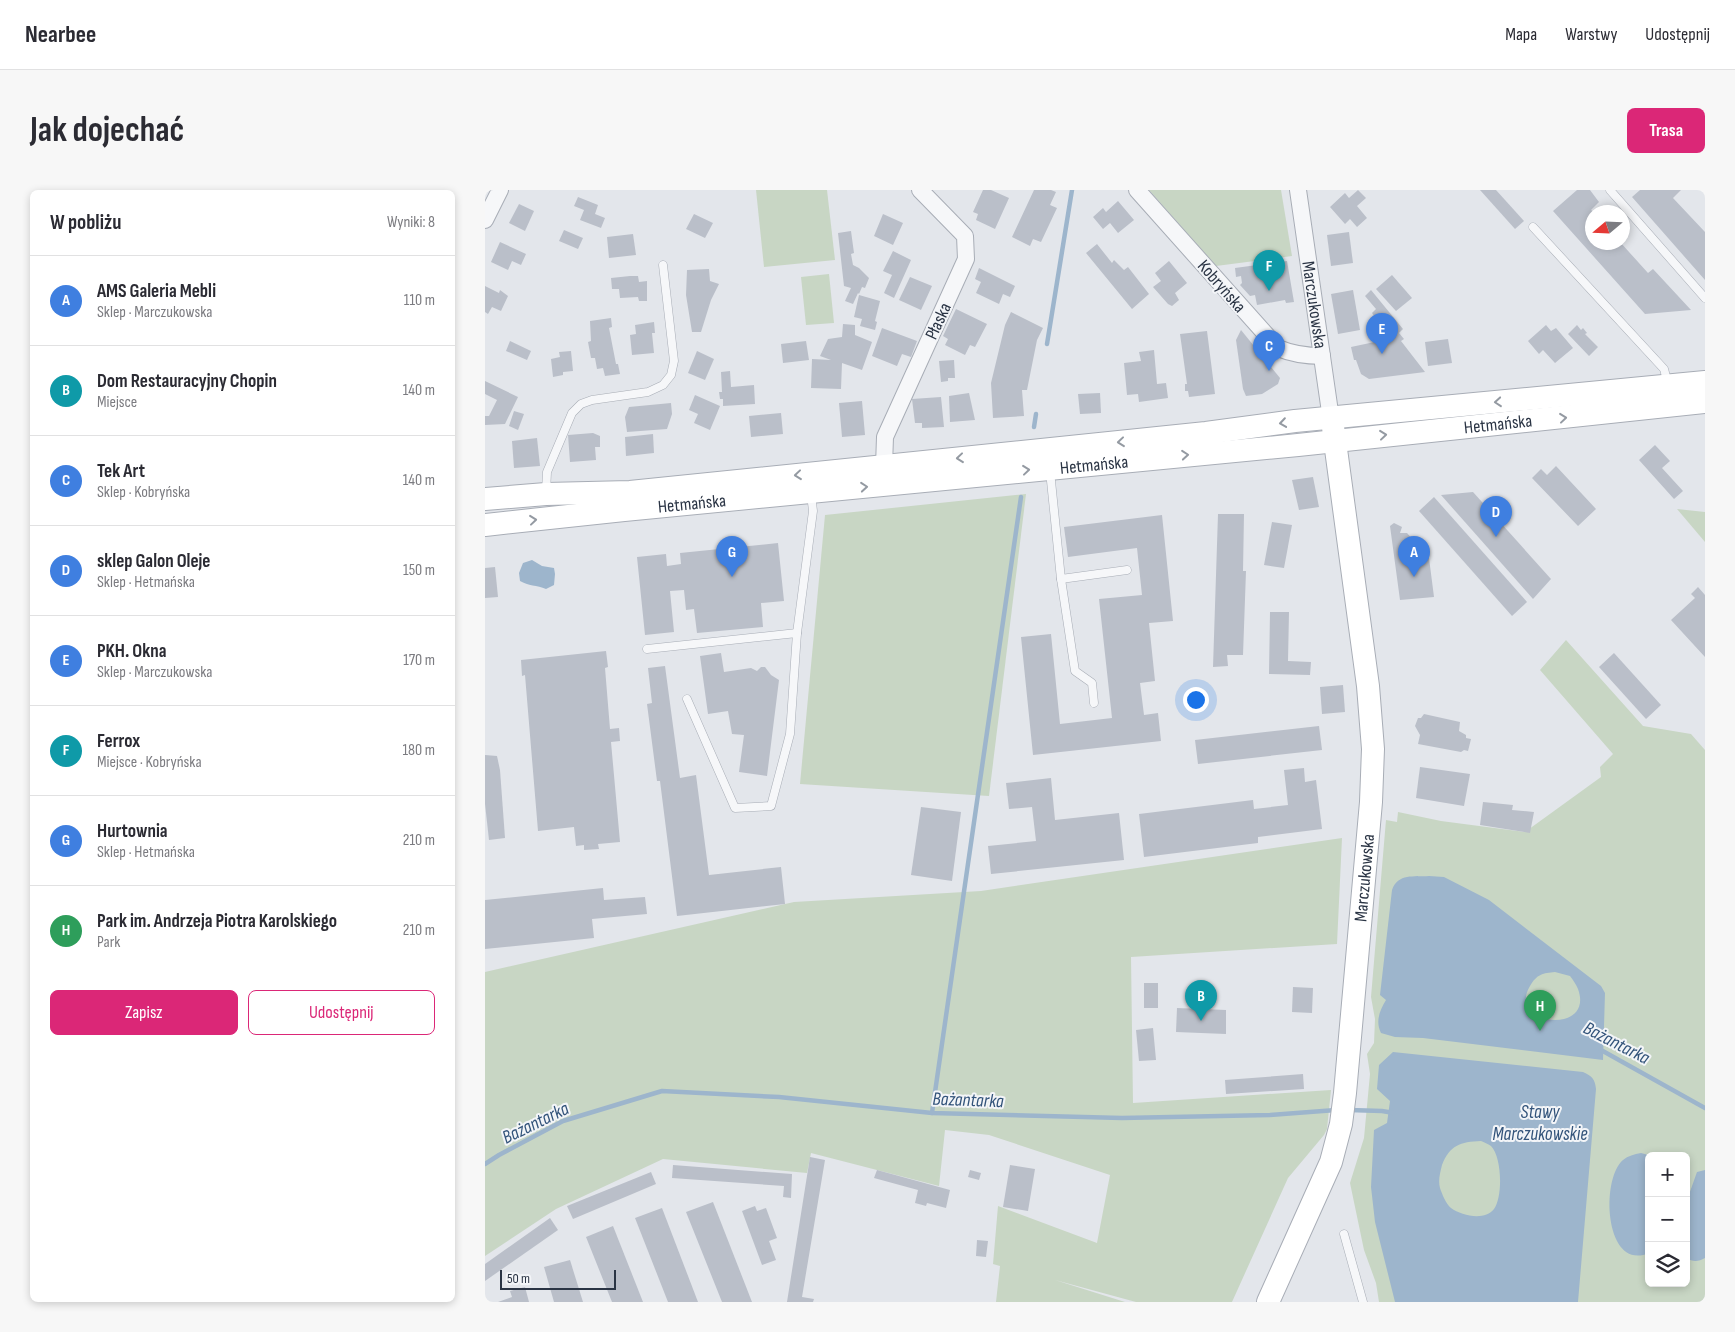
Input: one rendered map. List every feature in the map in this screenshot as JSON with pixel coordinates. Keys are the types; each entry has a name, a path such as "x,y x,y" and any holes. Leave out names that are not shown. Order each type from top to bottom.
{"main road":[{"name":"Hetmańska","path":"485,525 1050,468 1245,439 1295,421 1333,430 1419,421 1705,382"},
{"name":"Hetmańska","path":"1419,421 1705,402"},
{"name":"Marczukowska","path":"1268,1302 1327,1173 1341,1124 1371,802 1373,749 1368,686 1333,430"},
{"name":"Hetmańska","path":"485,498 630,492 884,466 1245,439"}],"street":[{"path":"485,220 500,190"},
{"name":"Płaska","path":"884,466 885,437 966,259 965,236 920,190"},
{"name":"Kobryńska","path":"1137,190 1278,348 1307,356 1322,356"},
{"name":"Marczukowska","path":"1298,190 1333,430"}],"lane":[{"path":"1610,190 1705,298"},
{"path":"1533,227 1665,369 1669,386"},
{"path":"546,494 547,472 572,413 581,404 592,400 648,392 663,385 671,375 674,361 663,265"},
{"path":"1050,468 1061,579 1075,670 1092,683 1094,703"},
{"path":"687,699 735,808 771,806 790,734 797,633 813,511 811,492"},
{"path":"1061,579 1127,570"},
{"path":"647,648 797,633"},
{"path":"1344,1234 1363,1302"}],"green space":[{"path":"756,190 827,190 835,260 764,267"},
{"path":"1149,190 1281,190 1292,256 1216,266"},
{"path":"829,274 834,323 806,325 801,277"},
{"path":"1026,494 989,796 800,784 825,515"},
{"path":"1677,509 1705,512 1705,542"},
{"path":"1566,640 1643,726 1691,734 1705,750 1705,1302 1379,1302 1376,1283 1364,1250 1350,1183 1364,1138 1370,1074 1367,1054 1374,1043 1375,1019 1371,997 1386,820 1397,822 1398,812 1441,821 1525,832 1601,777 1600,767 1613,754 1540,670"},
{"path":"1342,838 1337,944 1131,957 1133,1103 1331,1090 1327,1129 1288,1178 1232,1302 1136,1302 1055,1280 1125,1302 996,1302 1000,1266 993,1264 998,1206 1097,1243 1110,1175 989,1135 945,1130 939,1186 811,1153 807,1173 663,1159 556,1209 485,1256 485,972 794,902 981,891"}],"water":[{"path":"532,560 542,566 554,568 554,585 546,589 520,581 519,573 523,563"},
{"name":"Stawy Marczukowskie","path":"1444,877 1489,900 1601,986 1605,993 1603,1060 1423,1038 1395,1037 1381,1033 1378,1020 1386,1000 1380,995 1392,890 1402,878","holes":["1555,972 1570,976 1578,989 1580,1004 1574,1014 1564,1019 1551,1020 1539,1016 1530,1010 1526,999 1530,986 1538,977"]},
{"name":"Stawy Marczukowskie","path":"1393,1052 1583,1072 1593,1078 1596,1089 1578,1302 1395,1302 1375,1222 1371,1187 1374,1130 1387,1123 1390,1101 1377,1089 1379,1065","holes":["1481,1141 1491,1146 1495,1151 1499,1168 1500,1187 1494,1209 1485,1215 1473,1216 1456,1211 1449,1206 1440,1188 1439,1177 1445,1158 1452,1149 1462,1144"]},
{"name":"Stawy Marczukowskie","path":"1645,1154 1645,1254 1634,1255 1623,1249 1615,1237 1611,1221 1610,1203 1611,1186 1616,1171 1623,1160 1631,1155"},
{"path":"1705,1170 1705,1258 1693,1261 1690,1260 1690,1192 1697,1172"}],"building":[{"path":"983,190 991,190 1009,198 995,229 976,220 978,214 973,212"},
{"path":"1034,190 1051,190 1056,192 1050,205 1057,208 1041,242 1033,239 1030,246 1012,237"},
{"path":"1358,190 1366,198 1357,206 1367,218 1357,227 1350,219 1345,224 1330,207 1345,193 1349,198"},
{"path":"1480,190 1496,190 1524,221 1515,229"},
{"path":"1577,190 1590,190 1599,202 1596,205 1585,205 1585,247 1553,211"},
{"path":"1640,190 1681,190 1673,198 1705,232 1705,280 1632,197"},
{"path":"578,197 598,205 595,214 605,218 601,228 580,220 584,210 574,206"},
{"path":"1118,201 1134,220 1118,233 1110,223 1103,229 1093,217 1103,208 1106,212"},
{"path":"519,204 534,211 525,231 509,223"},
{"path":"694,214 713,223 705,238 686,229"},
{"path":"883,214 903,223 893,245 874,236"},
{"path":"564,230 583,238 578,249 559,241"},
{"path":"851,231 854,253 851,254 853,265 869,278 865,288 862,287 853,304 845,301 851,288 844,286 838,233"},
{"path":"1349,232 1353,263 1331,266 1327,235"},
{"path":"633,234 636,255 609,258 607,237"},
{"path":"500,242 526,254 521,265 512,261 508,270 491,262"},
{"path":"1097,244 1112,263 1114,260 1124,270 1128,267 1149,294 1132,309 1086,253"},
{"path":"1588,250 1627,250 1648,273 1653,269 1691,310 1645,314"},
{"path":"893,251 911,260 894,298 884,293 892,275 883,271"},
{"path":"1169,261 1187,283 1175,293 1179,300 1172,306 1153,287 1161,281 1155,273"},
{"path":"1287,261 1294,302 1286,303 1285,300 1257,305 1255,295 1250,296 1240,285 1242,283 1241,276 1236,277 1235,268"},
{"path":"979,268 1015,286 1010,297 1003,294 999,304 976,293 981,282 975,279"},
{"path":"709,269 710,281 719,284 711,300 701,332 692,332 686,295 687,270"},
{"path":"1392,275 1412,298 1396,311 1376,289"},
{"path":"638,276 639,282 647,281 647,301 639,301 638,297 620,298 619,289 612,289 611,278"},
{"path":"910,277 932,286 921,310 899,300"},
{"path":"485,286 499,293 500,290 508,296 501,311 492,307 488,314 485,312"},
{"path":"1353,290 1360,330 1338,334 1331,294"},
{"path":"1371,290 1403,329 1399,333 1404,339 1401,341 1425,372 1369,379 1361,374 1356,360 1354,360 1351,347 1384,340 1370,321 1375,317 1372,313 1376,309 1365,296"},
{"path":"859,295 880,301 875,321 877,322 875,330 860,326 862,319 854,317"},
{"path":"956,309 987,324 975,347 970,345 965,355 945,345 948,339 943,336"},
{"path":"1011,312 1043,328 1037,340 1027,390 1022,390 1024,416 993,418 991,383 1005,325"},
{"path":"611,318 612,327 609,328 616,364 618,364 620,374 605,376 603,368 597,369 595,358 591,358 588,342 591,341 590,321"},
{"path":"654,322 655,333 652,333 654,353 632,355 630,335 636,334 635,325"},
{"path":"843,324 855,325 855,335 872,342 862,370 842,363 841,389 811,388 812,359 831,360 820,356 828,339 842,337"},
{"path":"1546,325 1551,331 1556,328 1573,348 1555,363 1543,350 1539,354 1528,341"},
{"path":"1577,325 1581,330 1583,328 1587,333 1585,334 1598,347 1589,356 1568,334"},
{"path":"882,328 917,341 911,357 902,354 897,366 872,356"},
{"path":"1241,330 1280,378 1278,384 1262,394 1246,396 1243,389 1236,340"},
{"path":"1207,331 1215,394 1189,397 1188,391 1185,391 1185,384 1187,384 1180,334"},
{"path":"1448,339 1452,363 1428,366 1425,342"},
{"path":"510,341 531,351 527,360 506,351"},
{"path":"806,341 809,360 783,363 781,344"},
{"path":"1154,350 1157,384 1166,383 1168,398 1139,402 1138,394 1127,395 1124,363 1141,361 1139,352"},
{"path":"571,351 573,371 563,372 563,375 553,377 551,359 560,357 559,352"},
{"path":"697,351 714,359 705,380 688,373"},
{"path":"954,360 955,378 948,378 948,381 941,382 939,361"},
{"path":"730,371 731,387 754,385 755,404 723,406 723,399 720,399 719,392 722,392 721,372"},
{"path":"485,381 518,397 505,424 485,425 485,416 489,416 497,400 485,394"},
{"path":"969,393 975,420 950,422 949,396"},
{"path":"1100,393 1101,413 1080,414 1078,394"},
{"path":"695,395 720,406 710,430 694,423 698,414 689,410"},
{"path":"941,397 944,427 922,428 922,423 915,423 912,399"},
{"path":"862,401 865,435 842,437 839,403"},
{"path":"671,403 672,414 667,429 627,432 625,417 629,407"},
{"path":"514,411 524,414 518,430 509,426"},
{"path":"781,413 783,434 751,437 749,416"},
{"path":"593,433 600,436 600,447 595,447 596,460 570,462 568,435"},
{"path":"653,434 654,453 626,456 625,437"},
{"path":"537,438 540,466 514,468 512,441"},
{"path":"1655,445 1670,461 1662,468 1683,491 1674,499 1639,460"},
{"path":"1556,466 1596,509 1578,526 1532,478 1541,469 1547,475"},
{"path":"1313,477 1319,507 1299,510 1292,480"},
{"path":"1473,492 1551,579 1533,599 1441,495"},
{"path":"1434,497 1527,602 1512,616 1419,511"},
{"path":"1218,514 1244,514 1243,571 1246,571 1243,655 1227,655 1228,666 1213,667"},
{"path":"1162,515 1173,621 1149,623 1155,681 1140,683 1144,715 1158,713 1161,741 1033,755 1021,637 1051,634 1060,724 1112,718 1099,599 1142,595 1137,548 1068,557 1064,527"},
{"path":"1272,522 1292,525 1284,568 1264,565"},
{"path":"1394,523 1402,527 1400,533 1407,533 1429,558 1434,597 1400,600 1390,526"},
{"path":"778,543 784,601 761,603 763,627 697,633 694,609 686,610 684,590 670,591 674,632 645,635 637,557 666,554 667,566 681,564 680,553"},
{"path":"495,567 498,597 485,598 485,568"},
{"path":"1698,587 1705,595 1705,657 1671,620 1695,598 1691,594"},
{"path":"1270,612 1289,612 1288,661 1311,662 1310,675 1269,674"},
{"path":"606,651 608,667 605,668 610,729 619,728 620,741 611,742 620,842 598,844 599,849 584,850 584,845 576,846 574,827 538,831 525,675 522,676 521,660"},
{"path":"721,653 724,672 751,668 757,671 761,667 765,667 771,675 779,680 767,776 739,772 744,735 732,734 728,711 708,714 700,656"},
{"path":"1614,653 1661,705 1646,719 1599,667"},
{"path":"665,666 680,778 696,775 709,875 781,867 785,904 677,916 660,781 657,781 647,704 652,703 648,668"},
{"path":"1343,685 1345,712 1322,714 1320,687"},
{"path":"1424,714 1460,722 1459,731 1466,735 1466,738 1471,739 1468,751 1464,750 1461,752 1418,744 1420,735 1415,726 1418,718 1421,718"},
{"path":"1319,726 1322,750 1198,764 1195,740"},
{"path":"485,755 497,756 500,770 505,838 489,840 485,804"},
{"path":"1420,767 1470,774 1464,806 1416,798"},
{"path":"1304,768 1305,782 1316,780 1322,829 1258,837 1258,843 1144,857 1139,814 1253,800 1254,809 1288,805 1284,770"},
{"path":"1051,778 1055,820 1119,813 1124,860 991,874 988,846 1036,841 1032,807 1009,809 1006,783"},
{"path":"1483,802 1513,805 1512,810 1534,812 1530,833 1480,825"},
{"path":"921,807 961,812 952,881 911,875"},
{"path":"603,888 604,900 645,897 647,914 592,919 594,938 485,949 485,900"},
{"path":"1144,983 1158,983 1158,1008 1144,1008"},
{"path":"1293,987 1313,988 1312,1013 1292,1012"},
{"path":"1177,1008 1226,1010 1226,1034 1176,1032"},
{"path":"1153,1028 1156,1060 1139,1061 1136,1030"},
{"path":"1303,1074 1304,1089 1226,1094 1225,1080"},
{"path":"810,1157 825,1160 802,1297 814,1299 813,1302 787,1302"},
{"path":"673,1165 792,1174 791,1198 783,1197 784,1186 672,1178"},
{"path":"1010,1165 1035,1169 1028,1211 1003,1207"},
{"path":"877,1170 950,1190 946,1208 927,1203 926,1206 915,1203 918,1190 874,1178"},
{"path":"970,1170 981,1173 979,1180 968,1177"},
{"path":"651,1172 656,1184 573,1219 567,1206"},
{"path":"713,1202 752,1302 722,1302 686,1212"},
{"path":"755,1206 757,1211 766,1208 777,1238 769,1241 776,1260 762,1265 742,1211"},
{"path":"662,1208 698,1302 668,1302 635,1218"},
{"path":"550,1218 558,1230 485,1281 485,1264"},
{"path":"613,1226 643,1302 612,1302 586,1237"},
{"path":"977,1240 988,1241 986,1257 976,1256"},
{"path":"570,1260 583,1302 554,1302 544,1267"},
{"path":"525,1287 529,1302 498,1302 512,1297 510,1291"}],"waterway":[{"path":"1047,344 1072,190"},
{"path":"1034,427 1036,414"},
{"path":"932,1113 1021,497"},
{"name":"Bażantarka","path":"1601,1050 1705,1108"},
{"name":"Bażantarka","path":"485,1164 563,1121 662,1091 779,1097 932,1113 1122,1118 1270,1115 1336,1110"},
{"name":"Bażantarka","path":"1349,1110 1394,1113"}],"place":[{"name":"Ferrox","path":"1269,291"},
{"name":"PKH. Okna","path":"1382,354"},
{"name":"Tek Art","path":"1269,371"},
{"name":"sklep Galon Oleje","path":"1496,537"},
{"name":"Hurtownia","path":"732,577"},
{"name":"AMS Galeria Mebli","path":"1414,577"},
{"name":"Dom Restauracyjny Chopin","path":"1201,1021"},
{"name":"Park im. Andrzeja Piotra Karolskiego","path":"1540,1031"}]}
